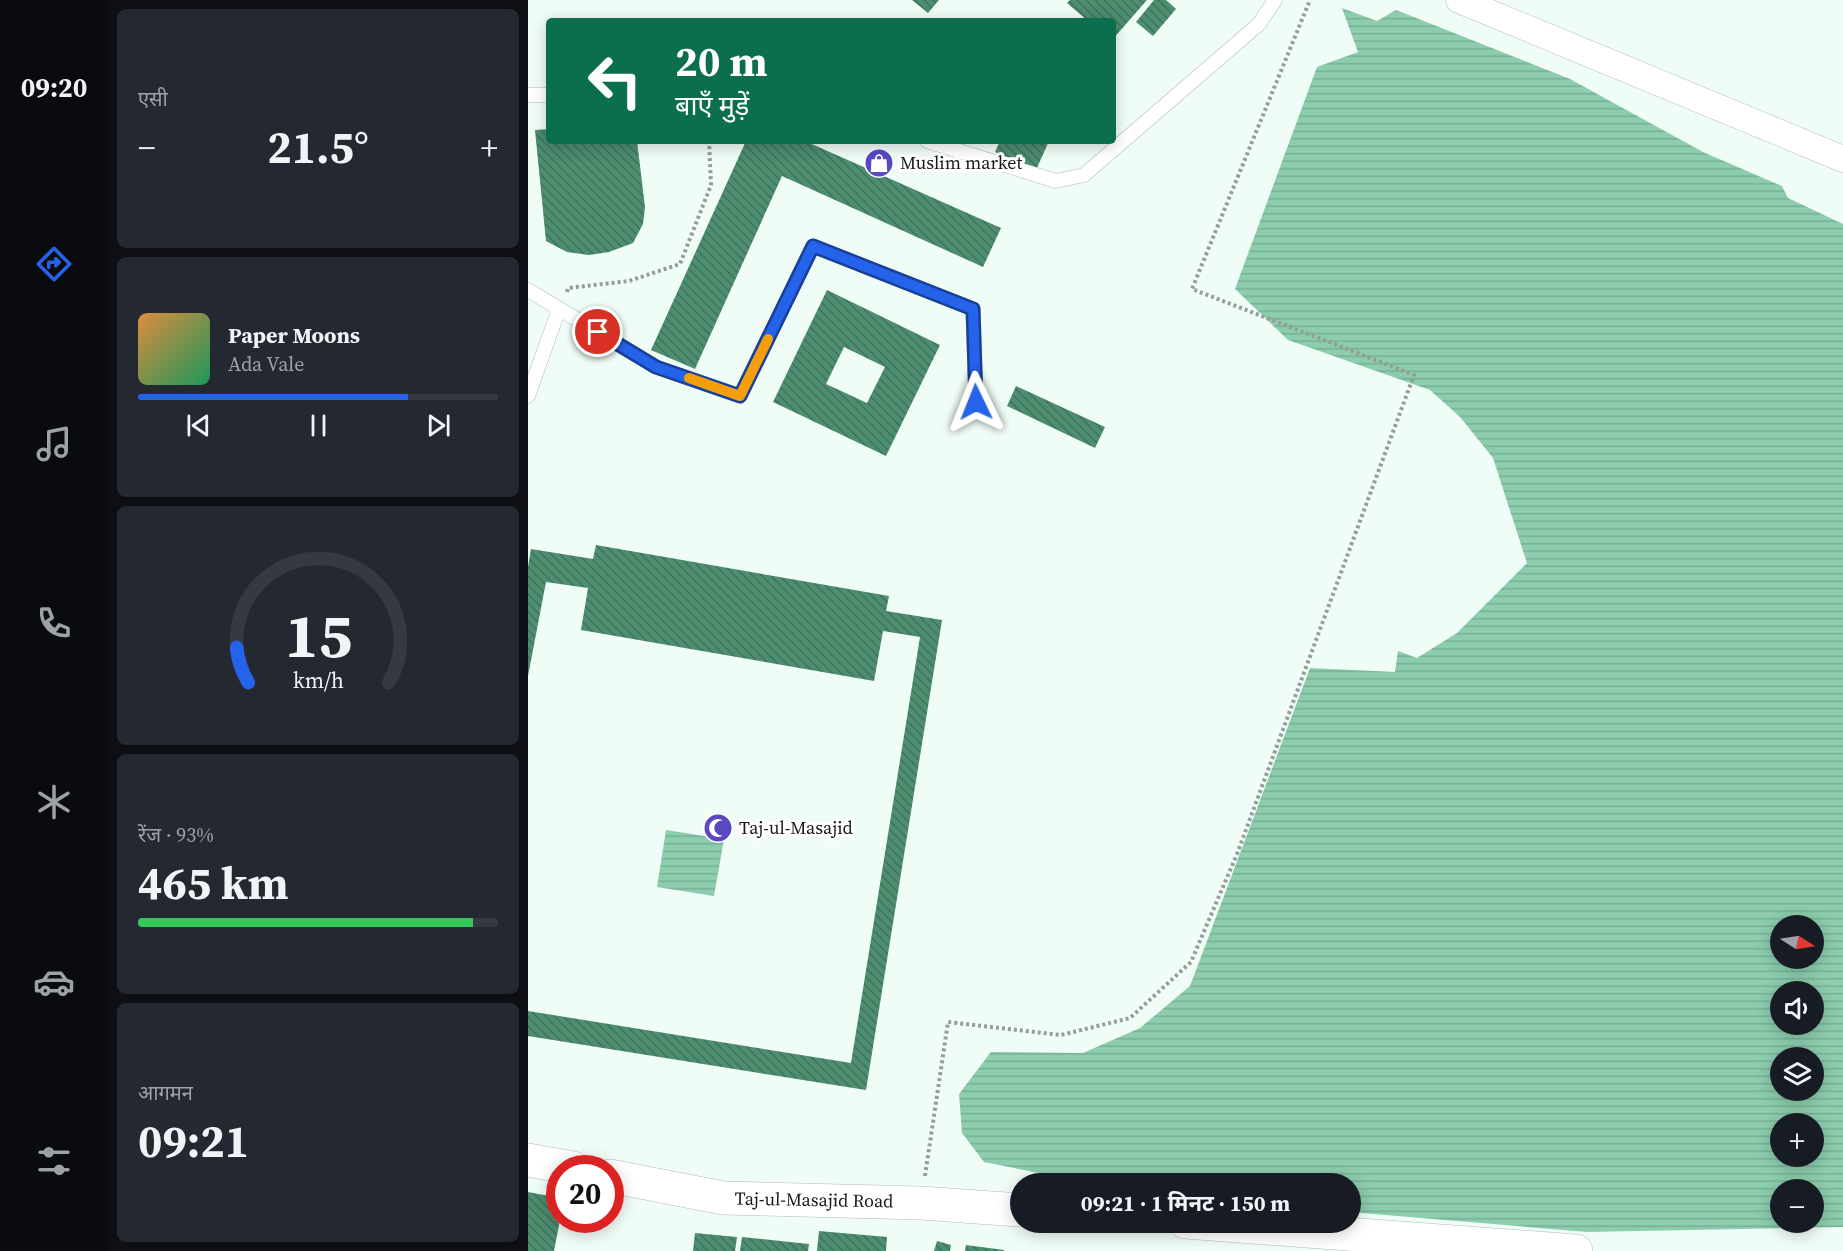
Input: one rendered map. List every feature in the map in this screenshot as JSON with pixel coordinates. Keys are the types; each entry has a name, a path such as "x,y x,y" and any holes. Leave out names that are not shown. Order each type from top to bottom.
{"main road":[{"path":"528,1160 546,1163"},
{"name":"Taj-ul-Masajid Road","path":"624,1179 723,1198 921,1203 1010,1209"},
{"path":"1333,1233 1576,1251"}],"street":[{"path":"1459,0 1843,159"}],"lane":[{"path":"937,144 1056,181 1084,175 1259,24 1275,0"},
{"path":"528,95 546,95"},
{"path":"528,290 656,367 740,396 813,246 973,309 976,402"},
{"path":"528,396 559,309"}],"path":[{"path":"921,1203 948,1022 1061,1035 1130,1018 1191,962 1237,854 1414,375 1192,290 1310,0"},
{"path":"559,309 568,288 629,281 680,264 711,185 709,144"}],"shaded area":[{"path":"1342,8 1377,21 1396,10 1570,79 1703,152 1782,186 1788,198 1843,224 1843,1227 1824,1227 1824,1179 1770,1179 1770,1228 1587,1232 1361,1213 1361,1173 1039,1173 984,1162 962,1133 959,1094 991,1052 1083,1053 1140,1028 1190,986 1310,668 1395,672 1398,651 1417,658 1457,633 1527,563 1493,458 1460,417 1430,390 1288,340 1235,289 1317,67 1358,52"},
{"path":"666,830 724,839 714,896 657,887"}],"building":[{"path":"912,0 939,0 928,13"},
{"path":"1070,0 1147,0 1116,36 1116,18 1084,18 1067,3"},
{"path":"1154,0 1166,0 1176,9 1153,36 1136,22"},
{"path":"546,129 546,144 637,144 645,207 643,224 633,243 609,252 589,255 567,252 546,241 535,130"},
{"path":"745,144 812,144 1001,228 983,267 782,176 695,369 651,350"},
{"path":"999,144 1048,144 1036,170 995,152"},
{"path":"827,290 940,345 886,456 773,402","holes":["844,347 885,367 867,403 826,384"]},
{"path":"1016,386 1105,427 1095,448 1007,406"},
{"path":"596,545 889,596 886,611 942,620 866,1090 528,1036 528,1011 851,1063 920,637 883,631 874,681 581,630 588,588 546,582 528,676 528,567 531,549 593,559"},
{"path":"528,1192 546,1195 546,1233 557,1233 554,1251 528,1251"},
{"path":"819,1231 887,1237 886,1251 817,1251"},
{"path":"695,1233 737,1237 735,1251 693,1251"},
{"path":"742,1237 809,1244 808,1251 740,1251"},
{"path":"937,1241 951,1245 950,1251 934,1251"},
{"path":"966,1245 1004,1250 1004,1251 965,1251"}],"slow traffic":[{"path":"689,378 740,396 768,339"}],"place":[{"name":"Muslim market","path":"879,163"},
{"name":"Taj-ul-Masajid","path":"718,828"}],"route":[{"path":"598,332 656,367 740,396 813,246 973,309 976,402"}]}
